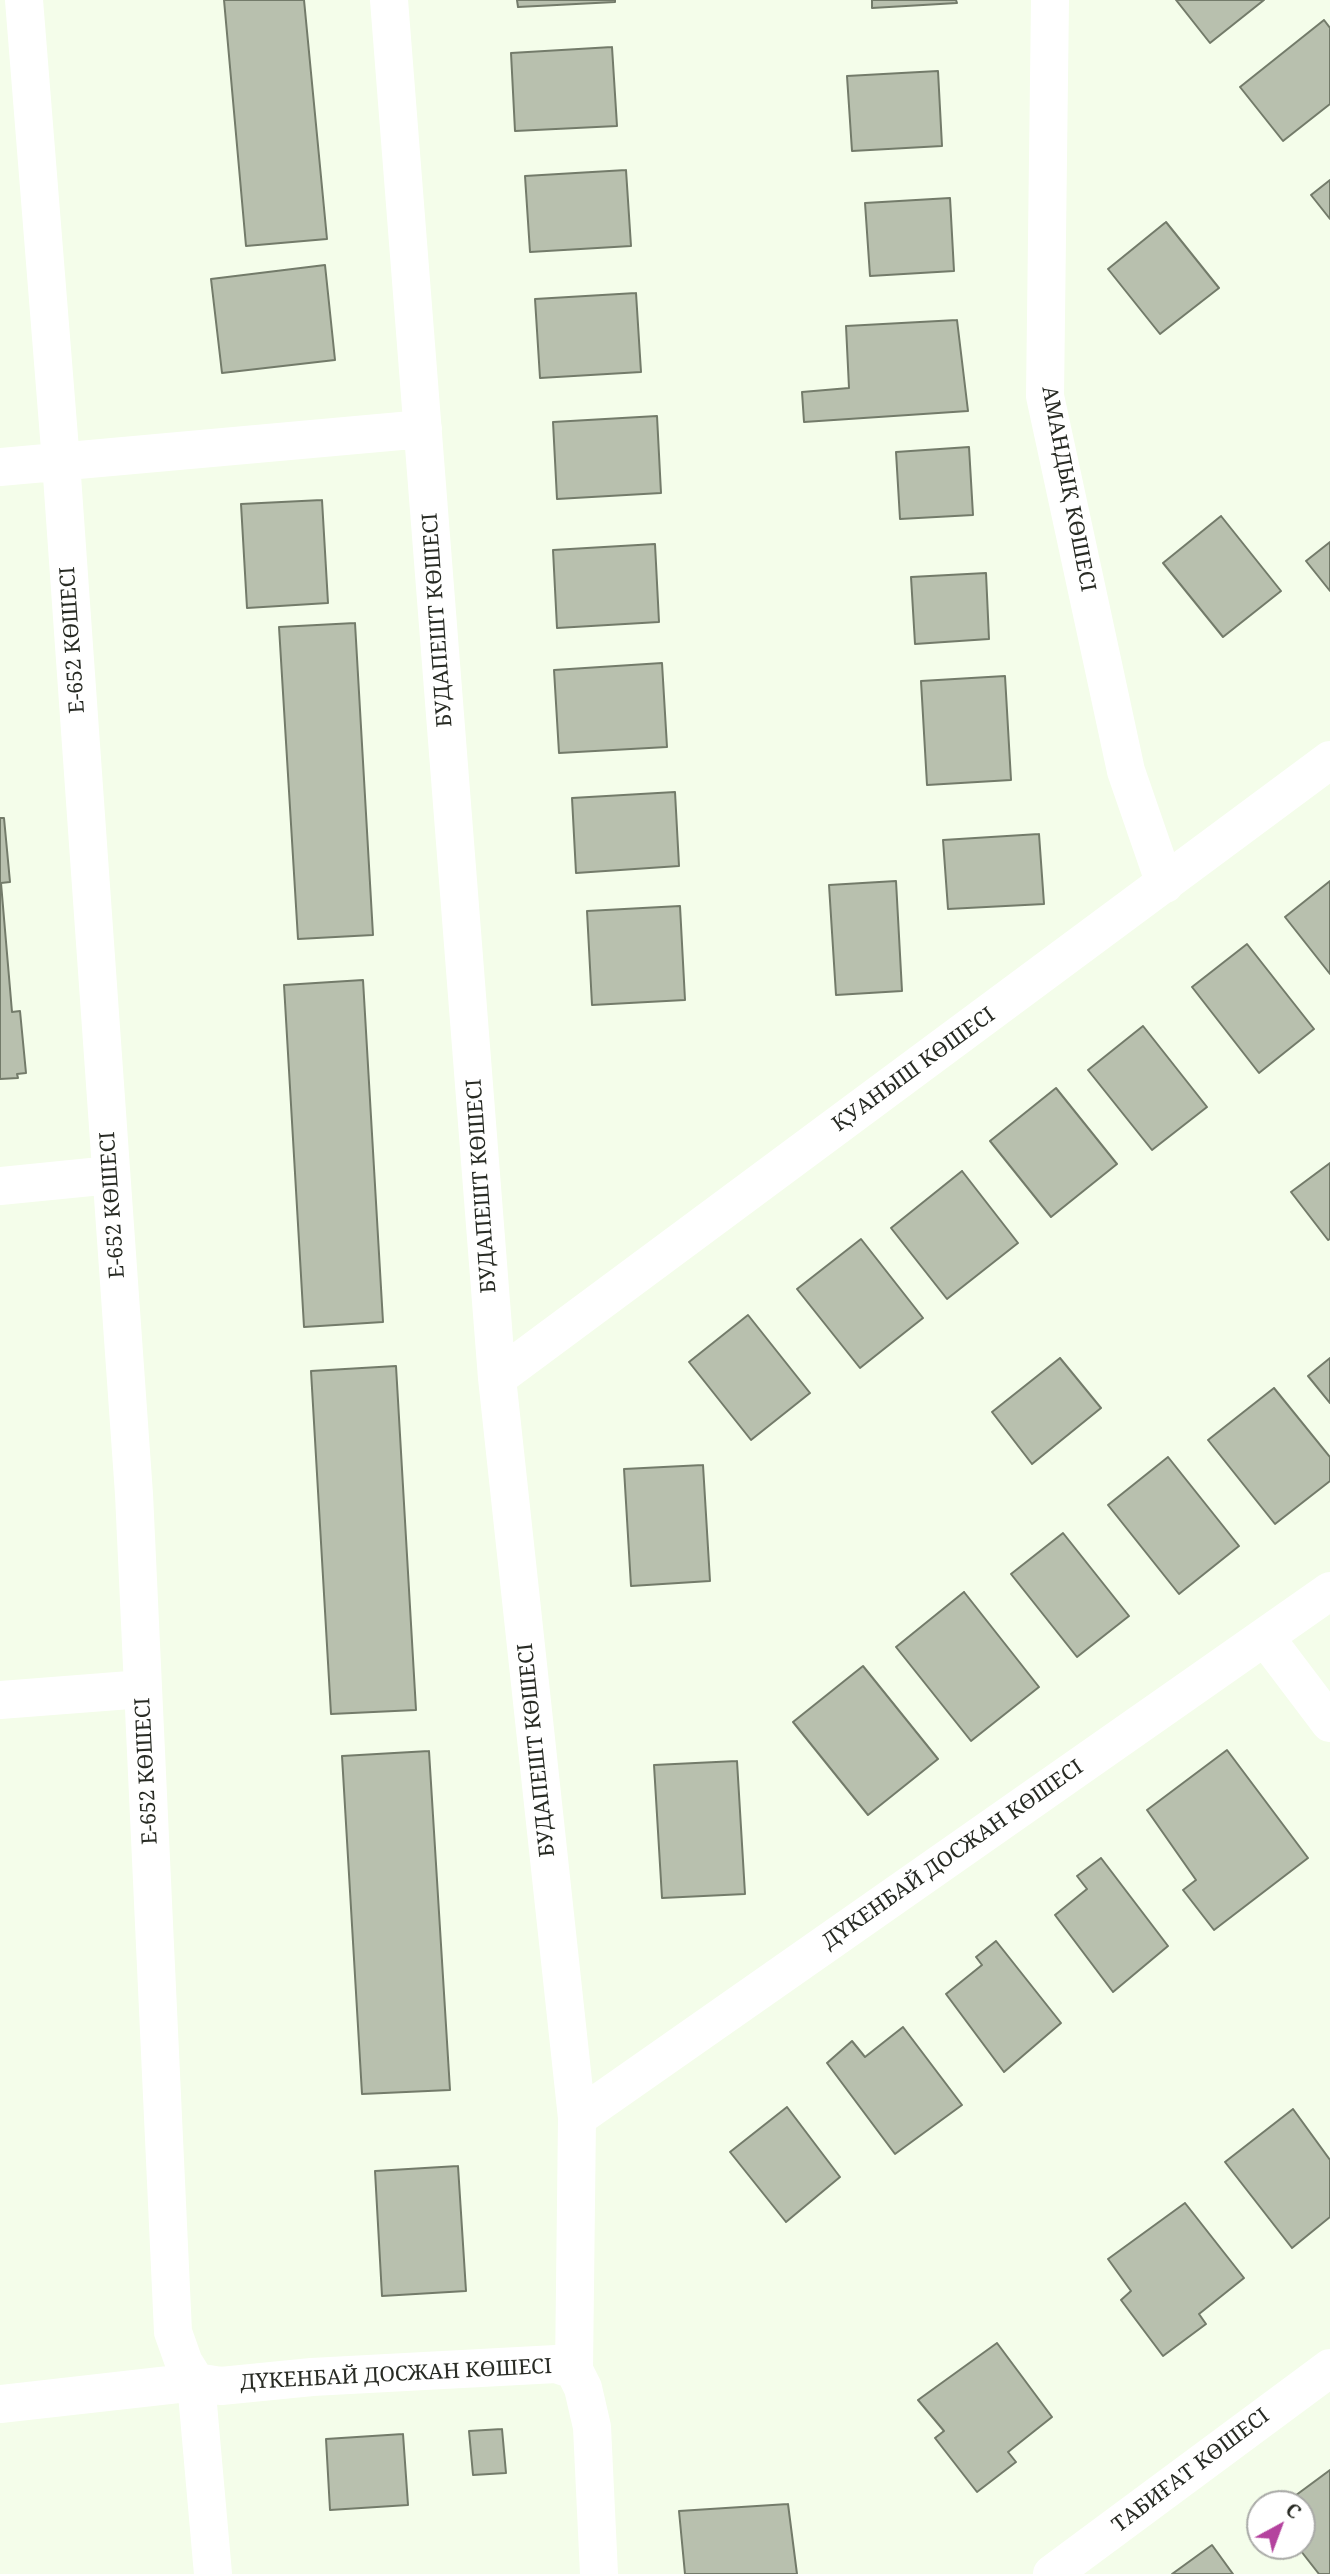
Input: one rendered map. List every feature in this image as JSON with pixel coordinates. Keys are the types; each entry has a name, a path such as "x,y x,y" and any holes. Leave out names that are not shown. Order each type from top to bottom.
{"street":[{"name":"Е-652 КӨШЕСІ","path":"24,0 61,462 134,1494 173,2332 184,2363 209,2384"},
{"name":"БУДАПЕШТ КӨШЕСІ","path":"389,0 497,1378 577,2118 574,2370"},
{"name":"АМАНДЫҚ КӨШЕСІ","path":"1050,0 1045,396 1126,771 1166,884"},
{"path":"0,467 423,429"},
{"name":"ҚУАНЫШ КӨШЕСІ","path":"497,1378 1330,760"},
{"path":"0,1186 111,1175"},
{"name":"ДҮКЕНБАЙ ДОСЖАН КӨШЕСІ","path":"577,2118 1330,1591"},
{"path":"1265,1637 1330,1723"},
{"path":"0,1700 143,1689"},
{"name":"ДҮКЕНБАЙ ДОСЖАН КӨШЕСІ","path":"0,2404 209,2384 556,2364 574,2370 583,2388 592,2427 599,2574"},
{"name":"ТАБИҒАТ КӨШЕСІ","path":"1052,2574 1330,2368"},
{"path":"209,2384 213,2574"}],"building":[{"path":"224,0 304,0 327,239 246,246"},
{"path":"517,0 615,0 615,2 518,7"},
{"path":"872,0 956,0 957,3 872,8"},
{"path":"1176,0 1264,0 1210,43"},
{"path":"1324,20 1330,28 1330,104 1283,141 1240,87"},
{"path":"612,47 617,126 515,131 511,53"},
{"path":"938,71 942,146 852,151 847,76"},
{"path":"626,170 631,246 530,252 525,176"},
{"path":"1330,180 1330,219 1311,195"},
{"path":"950,198 954,271 870,276 865,203"},
{"path":"1166,222 1219,288 1160,334 1108,269"},
{"path":"325,265 335,360 222,373 211,279"},
{"path":"636,293 641,372 540,378 535,299"},
{"path":"957,320 968,411 804,422 802,392 849,388 846,326"},
{"path":"657,416 661,493 557,499 553,422"},
{"path":"969,447 973,515 900,519 896,452"},
{"path":"322,500 328,603 247,608 241,504"},
{"path":"1221,516 1281,591 1223,637 1163,563"},
{"path":"1330,542 1330,591 1306,561"},
{"path":"655,544 659,622 557,628 553,550"},
{"path":"986,573 989,639 915,644 911,577"},
{"path":"355,623 373,935 298,939 279,627"},
{"path":"662,663 667,747 559,753 554,670"},
{"path":"1005,676 1011,780 927,785 921,681"},
{"path":"675,792 679,866 576,873 572,798"},
{"path":"0,818 4,818 10,882 1,883 12,1012 20,1011 26,1073 17,1074 18,1078 0,1079"},
{"path":"1039,834 1044,904 948,909 943,840"},
{"path":"896,881 902,991 836,995 829,885"},
{"path":"1330,881 1330,974 1285,917"},
{"path":"680,906 685,1000 592,1005 587,911"},
{"path":"1247,944 1314,1029 1259,1073 1192,987"},
{"path":"363,980 383,1322 304,1327 284,985"},
{"path":"1143,1026 1207,1107 1152,1150 1088,1070"},
{"path":"1056,1088 1117,1164 1051,1217 990,1141"},
{"path":"1330,1163 1330,1239 1328,1240 1291,1192"},
{"path":"962,1171 1018,1243 947,1299 891,1228"},
{"path":"861,1239 923,1318 860,1368 797,1289"},
{"path":"748,1315 810,1393 751,1440 689,1362"},
{"path":"1060,1358 1101,1408 1032,1464 992,1412"},
{"path":"1330,1358 1330,1403 1308,1376"},
{"path":"396,1366 416,1710 331,1714 311,1371"},
{"path":"1274,1388 1330,1457 1330,1481 1275,1524 1208,1440"},
{"path":"1168,1457 1239,1546 1179,1594 1108,1505"},
{"path":"703,1465 710,1581 631,1586 624,1469"},
{"path":"1063,1533 1129,1616 1077,1657 1011,1574"},
{"path":"964,1592 1039,1687 971,1741 896,1647"},
{"path":"863,1666 938,1759 868,1815 793,1722"},
{"path":"1227,1750 1308,1858 1214,1930 1183,1890 1196,1880 1147,1810"},
{"path":"429,1751 450,2090 362,2094 342,1756"},
{"path":"737,1761 745,1894 662,1898 654,1765"},
{"path":"1101,1858 1168,1946 1113,1992 1055,1915 1087,1889 1077,1876"},
{"path":"996,1941 1061,2023 1004,2072 946,1994 982,1965 976,1957"},
{"path":"903,2027 962,2105 895,2154 827,2063 852,2041 865,2057"},
{"path":"787,2107 840,2177 786,2222 730,2152"},
{"path":"1293,2109 1330,2160 1330,2217 1292,2248 1225,2162"},
{"path":"458,2166 466,2291 382,2296 375,2171"},
{"path":"1185,2203 1244,2278 1199,2314 1206,2324 1163,2356 1121,2300 1131,2291 1108,2259"},
{"path":"997,2343 1052,2417 1008,2452 1016,2462 977,2492 935,2438 944,2431 918,2400"},
{"path":"502,2429 506,2473 473,2475 469,2431"},
{"path":"403,2434 408,2505 330,2510 326,2439"},
{"path":"1330,2470 1330,2574 1319,2574 1308,2560 1316,2560 1316,2490 1303,2490"},
{"path":"788,2504 797,2574 685,2574 679,2511"},
{"path":"1212,2545 1233,2574 1172,2574"}]}
